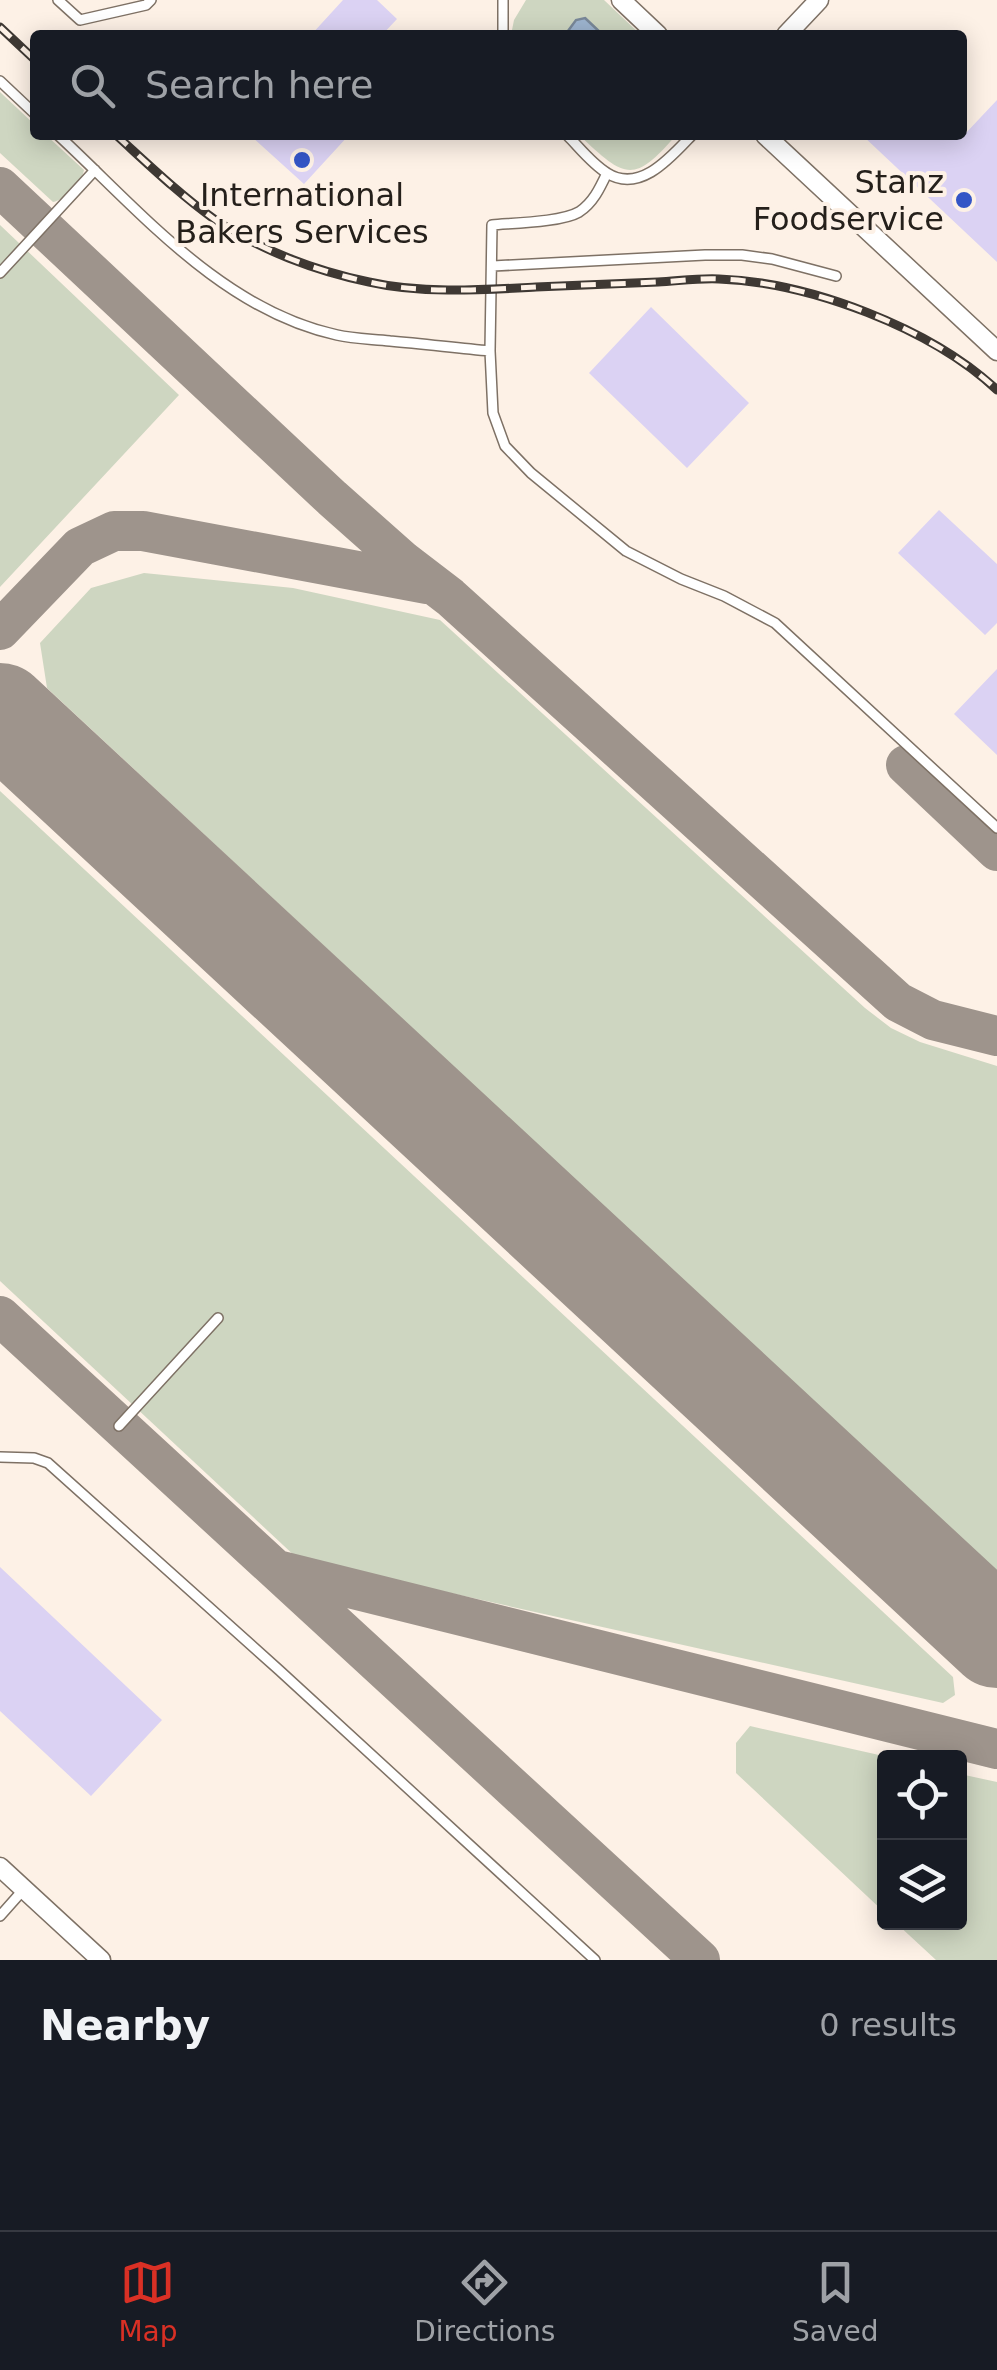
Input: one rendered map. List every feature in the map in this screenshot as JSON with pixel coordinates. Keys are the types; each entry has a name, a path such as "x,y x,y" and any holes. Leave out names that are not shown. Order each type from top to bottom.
{"street":[{"path":"621,0 653,30"},
{"path":"791,30 818,0"},
{"path":"770,140 997,351"},
{"path":"0,1866 101,1960"}],"lane":[{"path":"58,0 80,20 146,5 151,0"},
{"path":"503,0 503,30"},
{"path":"0,81 30,109"},
{"path":"63,140 206,270 251,302 338,335 490,351"},
{"path":"572,140 607,173 634,179 650,173 687,140"},
{"path":"0,273 95,170"},
{"path":"607,173 597,194 568,217 492,225 493,412 505,446 531,473 626,551 775,623 997,828"},
{"path":"493,266 742,255 772,258 836,276"},
{"path":"119,1426 218,1318"},
{"path":"0,1457 34,1458 48,1463 595,1960"},
{"path":"0,1916 24,1889"}],"green space":[{"path":"526,0 604,0 636,30 512,30"},
{"path":"0,92 30,120 30,140 51,140 84,170 83,175 63,198 53,202 0,153"},
{"path":"585,140 671,140 638,168 628,170 607,160"},
{"path":"0,225 179,395 0,587"},
{"path":"144,573 293,588 440,620 865,1008 891,1028 920,1042 997,1066 997,1573 47,688 40,643 91,588"},
{"path":"0,791 953,1677 955,1695 943,1703 298,1559 0,1281"},
{"path":"750,1726 877,1755 877,1905 736,1773 736,1743"},
{"path":"967,1776 997,1782 997,1960 936,1960 904,1930 967,1930"}],"water":[{"path":"585,18 598,30 569,30 576,20"}],"building":[{"path":"343,0 377,0 397,19 387,30 316,30"},
{"name":"Stanz Foodservice","path":"997,100 997,262 867,140 967,140 967,132"},
{"name":"International Bakers Services","path":"256,140 344,140 304,184"},
{"path":"651,307 749,403 687,468 589,373"},
{"path":"939,510 997,564 997,623 985,635 898,553"},
{"path":"997,669 997,755 954,714"},
{"path":"0,1567 162,1720 91,1796 0,1711"}],"taxiway":[{"path":"0,187 332,498 450,597 898,1002 933,1020 997,1036"},
{"path":"0,630 80,547 114,531 143,531 427,584"},
{"path":"0,710 3,717"},
{"path":"906,765 997,851"},
{"path":"0,1316 700,1960"},
{"path":"277,1570 997,1749"}],"runway":[{"path":"0,713 997,1638"}],"railway":[{"path":"0,27 30,55"},
{"path":"122,140 176,189 231,230 269,250 329,272 389,286 431,290 704,279 754,282 829,299 904,328 970,368 997,390"}],"place":[{"name":"International Bakers Services","path":"302,160"},
{"name":"Stanz Foodservice","path":"964,200"}]}
